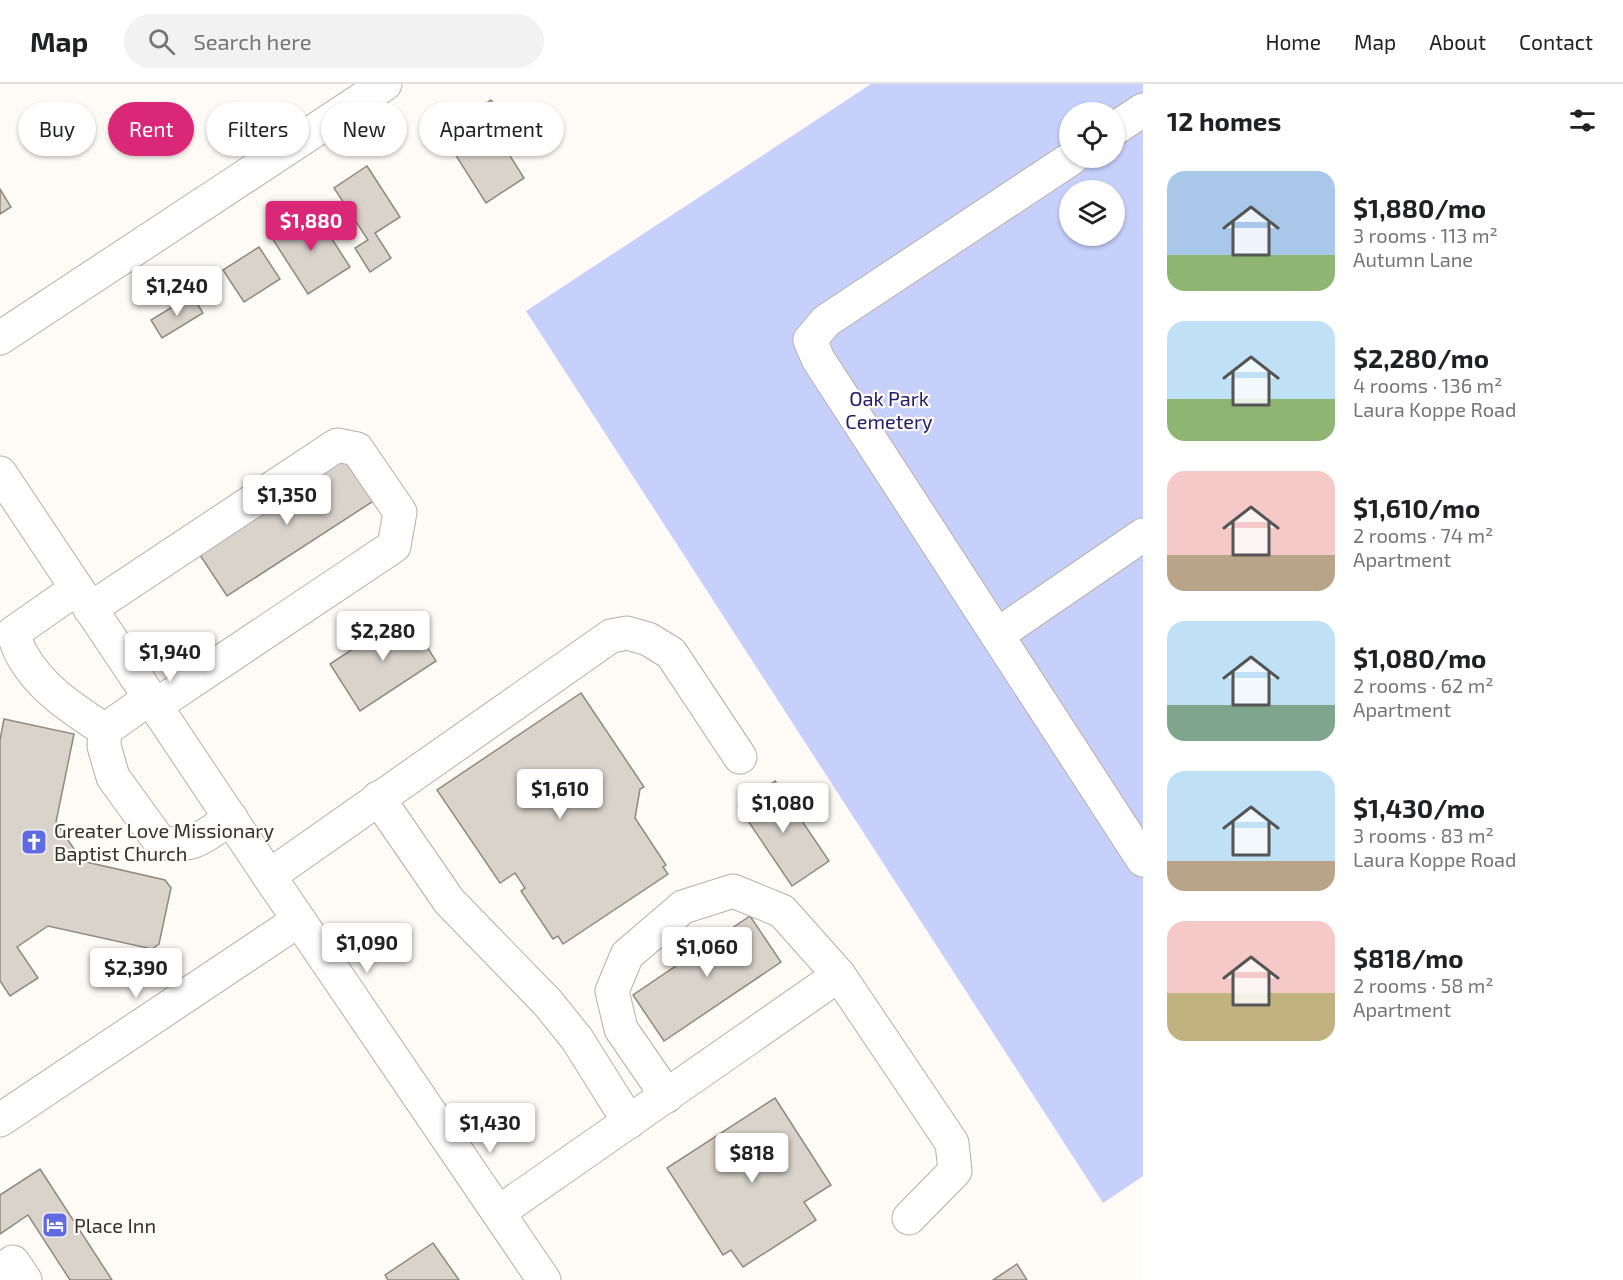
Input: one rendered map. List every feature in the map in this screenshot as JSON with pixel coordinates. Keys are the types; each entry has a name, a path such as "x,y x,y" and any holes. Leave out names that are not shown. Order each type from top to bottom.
{"street":[{"path":"0,338 385,84"},
{"path":"1125,122 1143,110"},
{"path":"1059,167 826,321 810,340 818,359 1143,860"},
{"path":"337,445 357,449 400,512 394,546 153,702 105,730 66,704 44,684 22,655 13,633 83,599 337,445"},
{"path":"0,473 268,876 544,1280"},
{"path":"997,635 1143,535"},
{"path":"268,876 611,636 627,633 648,639 671,653 741,757"},
{"path":"105,730 104,746 113,777 160,842 176,845 196,841 231,818"},
{"path":"378,798 449,901 548,1003 577,1039 629,1122"},
{"path":"667,1096 621,1029 612,991 627,955 683,907 733,891 782,911 839,975 952,1143 955,1172 909,1218"},
{"path":"0,1120 299,920"},
{"path":"499,1212 839,975"},
{"path":"0,1271 13,1262 25,1280"}],"green space":[{"name":"Oak Park Cemetery","path":"871,84 1143,84 1143,1176 1103,1203 526,311"}],"building":[{"path":"456,156 510,156 524,178 486,203"},
{"path":"367,166 400,217 375,233 391,258 370,272 355,248 368,240 334,188"},
{"path":"0,189 11,207 0,214"},
{"path":"314,211 350,267 308,294 272,238"},
{"path":"259,247 280,279 244,302 223,270"},
{"path":"192,295 203,313 162,338 151,320"},
{"path":"346,455 375,500 227,596 198,552"},
{"path":"406,614 436,661 360,711 330,664"},
{"path":"581,693 644,787 640,789 635,818 666,865 663,867 668,874 563,944 558,936 553,939 521,891 525,888 515,873 500,883 437,790"},
{"name":"Greater Love Missionary Baptist Church","path":"4,719 74,734 56,822 82,861 165,880 171,888 159,944 152,949 48,926 17,947 38,978 10,996 0,981 0,740"},
{"path":"775,781 829,861 792,886 738,806"},
{"path":"750,916 781,962 664,1041 633,995"},
{"path":"775,1098 831,1185 804,1202 816,1220 743,1267 731,1250 723,1255 667,1168"},
{"name":"Place Inn","path":"40,1169 112,1280 70,1280 28,1215 0,1234 0,1195"},
{"path":"433,1243 459,1280 388,1280 385,1275"},
{"path":"1017,1264 1027,1280 993,1280"}],"place":[{"name":"Greater Love Missionary Baptist Church","path":"34,842"},
{"name":"Place Inn","path":"55,1225"}]}
